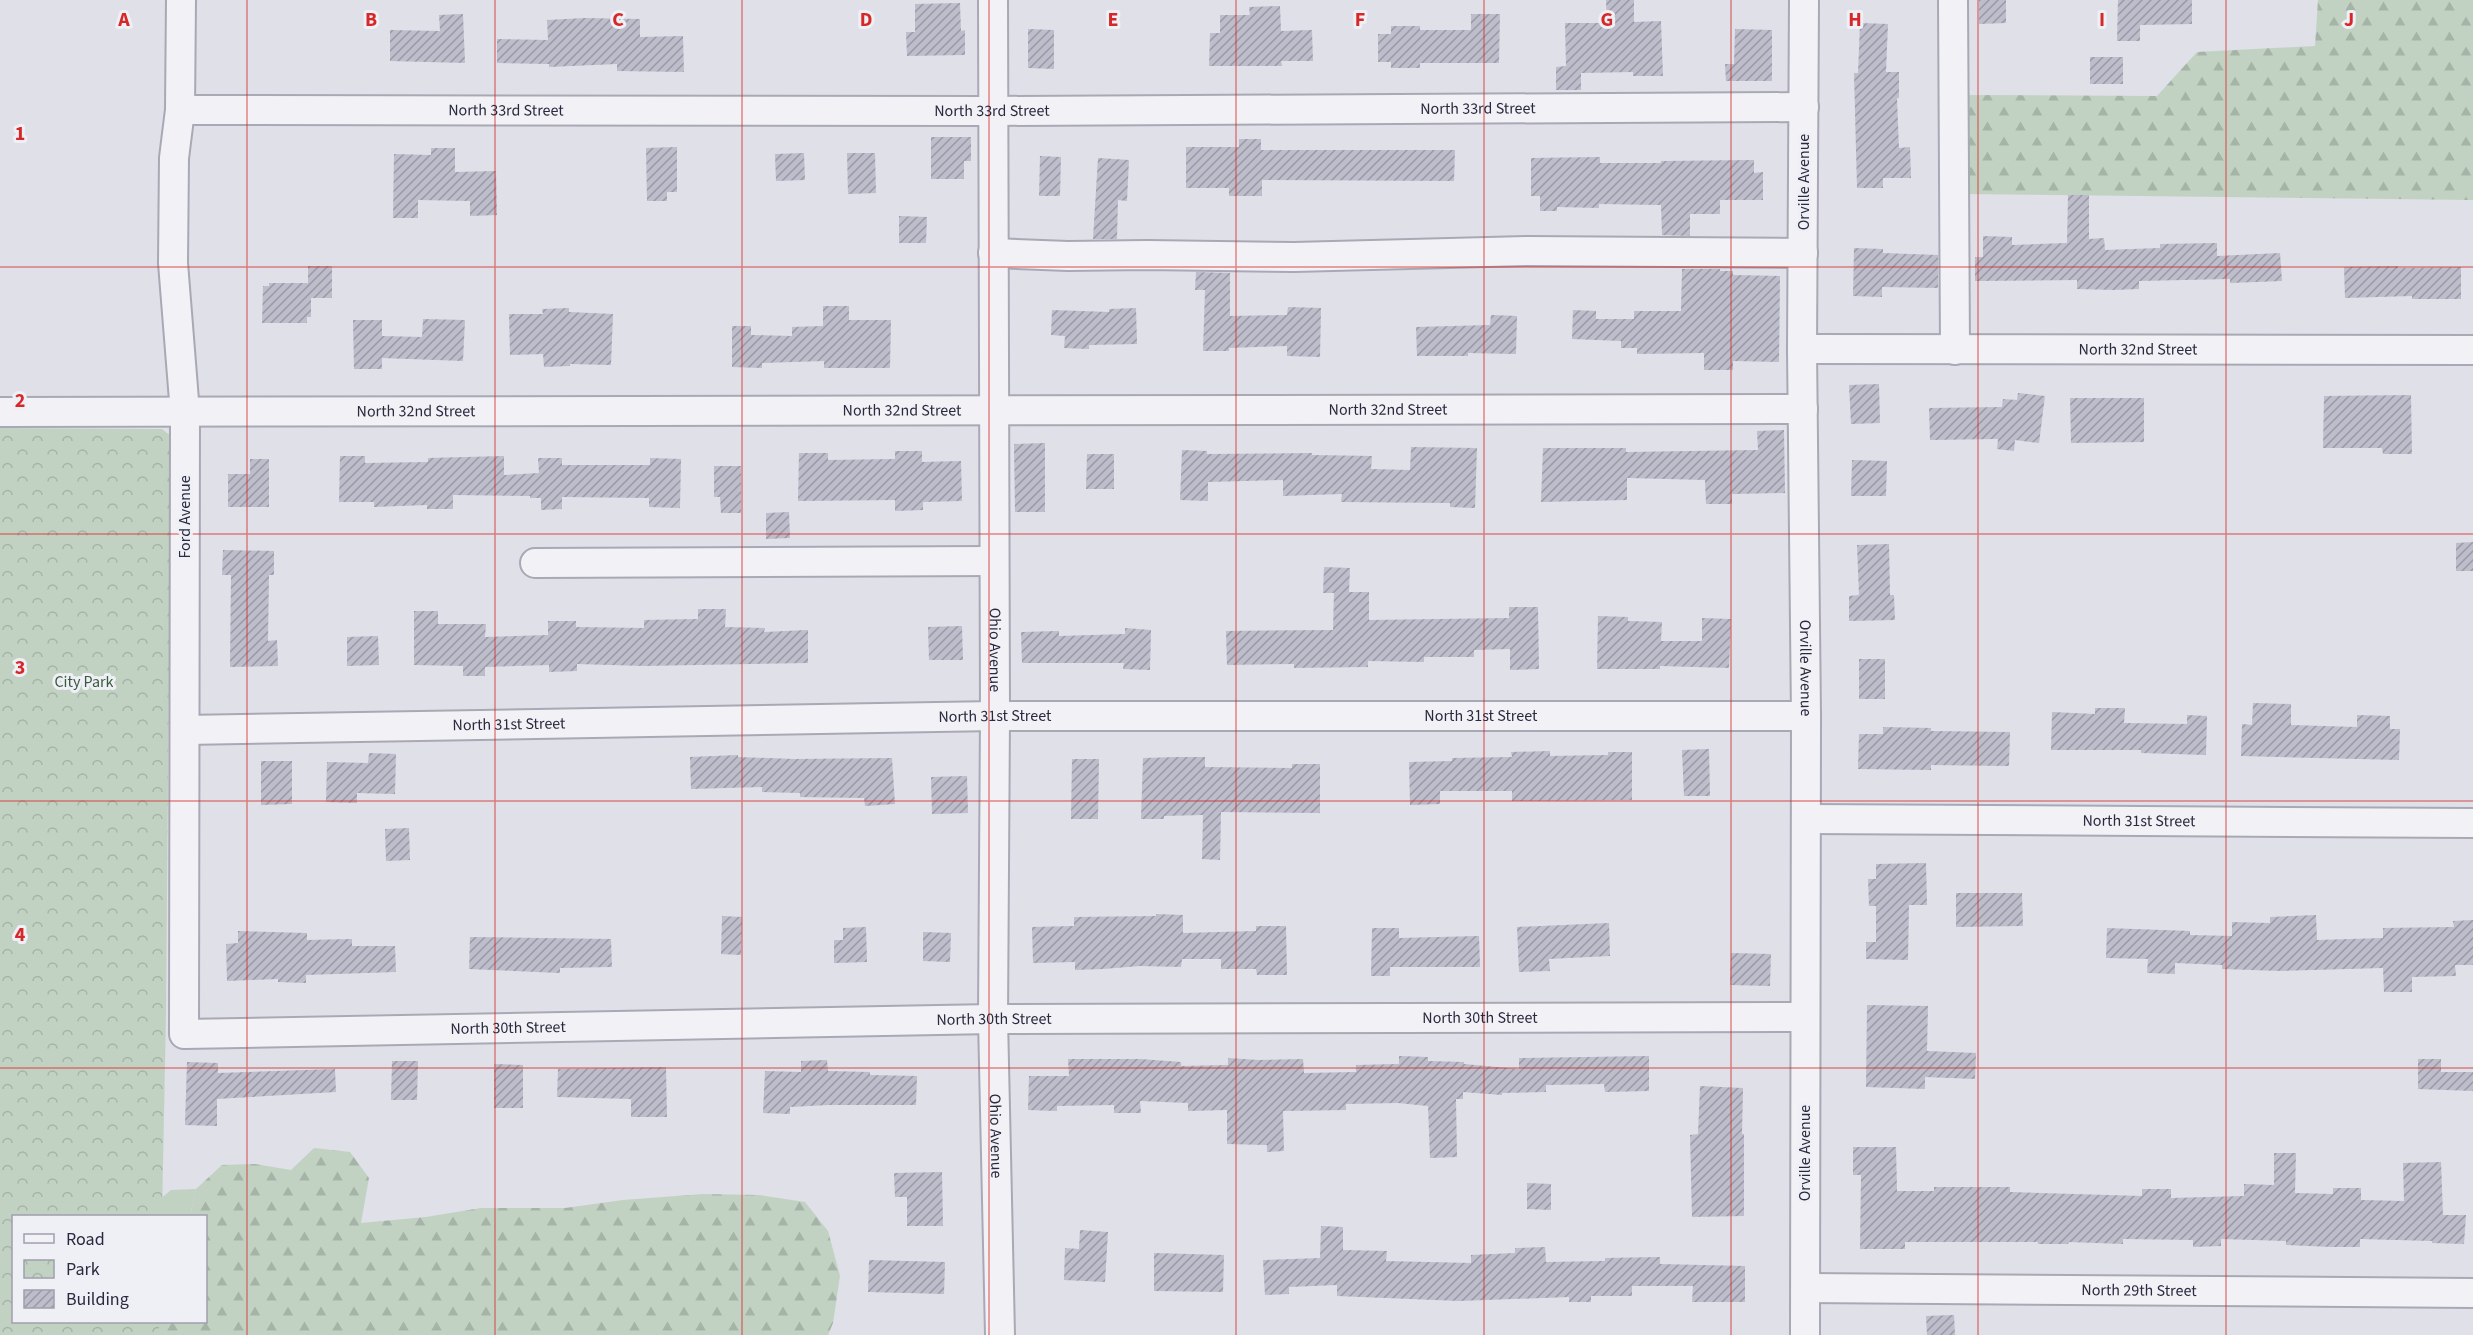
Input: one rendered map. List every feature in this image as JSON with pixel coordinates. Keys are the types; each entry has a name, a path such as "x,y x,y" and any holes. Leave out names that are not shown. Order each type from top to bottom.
{"street":[{"name":"Ford Avenue","path":"181,0 180,110 174,158 173,263 186,413 184,1034"},
{"name":"Ohio Avenue","path":"993,0 995,716 993,1019 1000,1335"},
{"name":"Orville Avenue","path":"1804,0 1802,349 1806,716 1805,1335"},
{"path":"1953,0 1955,350"},
{"name":"North 33rd Street","path":"180,110 992,111 1804,107"},
{"path":"993,253 1068,256 1294,257 1527,251 1803,253"},
{"name":"North 32nd Street","path":"1802,349 2473,351"},
{"name":"North 32nd Street","path":"0,412 1803,409"},
{"path":"535,563 994,561"},
{"name":"North 31st Street","path":"185,730 995,716 1806,716"},
{"name":"North 31st Street","path":"1806,819 2473,823"},
{"name":"North 30th Street","path":"184,1034 993,1019 1804,1017"},
{"name":"North 29th Street","path":"1806,1288 2473,1293"}],"green space":[{"path":"2318,0 2473,0 2473,200 1964,194 1964,95 2157,96 2197,52 2315,46"},
{"name":"City Park","path":"0,428 162,429 171,436 162,1215 12,1215 12,1323 159,1323 159,1335 0,1335"},
{"path":"0,760 14,1215 12,1215 12,1323 207,1323 207,1215 190,1215 196,1189 222,1165 255,1164 291,1170 314,1148 350,1152 369,1178 361,1223 426,1217 481,1208 565,1208 623,1200 703,1194 759,1195 805,1202 828,1231 840,1276 833,1323 828,1335 0,1335"},
{"path":"196,1189 190,1215 156,1215 159,1200 171,1190"}],"building":[{"path":"1606,0 1634,0 1634,22 1661,21 1663,76 1633,76 1633,72 1581,73 1581,90 1556,90 1556,67 1566,66 1565,23 1607,23"},
{"path":"1979,0 2006,0 2006,23 1979,24"},
{"path":"2118,0 2192,0 2192,24 2140,25 2140,41 2117,41"},
{"path":"960,3 961,31 965,30 965,55 907,56 906,32 915,32 915,4"},
{"path":"1280,6 1281,31 1312,30 1313,61 1281,61 1282,66 1209,66 1210,33 1220,33 1220,15 1250,15 1249,7"},
{"path":"463,14 465,63 390,61 390,30 440,31 439,15"},
{"path":"1471,14 1500,14 1499,63 1420,63 1420,68 1391,68 1391,62 1378,62 1378,34 1391,34 1391,26 1420,26 1420,30 1471,30"},
{"path":"640,19 640,37 683,36 684,72 617,71 617,64 549,67 549,64 497,63 497,39 548,40 547,20"},
{"path":"1860,23 1888,24 1886,72 1899,72 1899,98 1897,98 1899,148 1910,147 1911,178 1883,178 1883,188 1857,188 1854,73 1858,73"},
{"path":"1028,29 1054,30 1054,69 1028,68"},
{"path":"1735,29 1772,30 1772,81 1726,81 1725,64 1734,64"},
{"path":"2090,57 2123,57 2123,84 2090,84"},
{"path":"931,137 971,137 971,161 964,161 964,179 931,179"},
{"path":"1239,139 1261,139 1261,150 1455,150 1454,181 1262,180 1262,196 1229,196 1229,188 1186,188 1186,147 1239,147"},
{"path":"677,147 677,192 667,192 667,201 647,201 646,148"},
{"path":"431,148 455,148 455,172 496,171 497,215 470,216 470,201 418,200 418,218 393,218 394,154 431,155"},
{"path":"804,153 805,180 776,181 775,154"},
{"path":"847,153 875,153 876,193 848,194"},
{"path":"1040,156 1061,157 1060,196 1039,196"},
{"path":"1600,157 1600,163 1754,160 1754,173 1763,172 1763,200 1720,200 1720,214 1690,214 1690,236 1662,235 1661,205 1599,204 1599,208 1557,207 1557,211 1540,211 1540,196 1531,196 1531,158"},
{"path":"1098,158 1129,160 1127,201 1118,200 1117,239 1093,239"},
{"path":"2068,195 2089,195 2089,239 2104,238 2105,250 2160,248 2160,244 2217,243 2217,256 2280,253 2282,281 2230,283 2230,279 2139,281 2139,289 2114,290 2077,289 2077,280 1975,281 1975,257 1983,257 1983,236 2012,237 2012,245 2067,243"},
{"path":"899,216 927,217 926,243 899,243"},
{"path":"1854,248 1883,249 1883,253 1938,255 1938,288 1882,287 1882,297 1853,296"},
{"path":"308,266 332,266 332,298 311,298 311,317 307,317 307,323 262,323 263,286 269,286 269,283 308,283"},
{"path":"2398,266 2398,268 2461,267 2461,299 2412,299 2412,296 2345,298 2344,267"},
{"path":"1682,269 1720,269 1720,271 1733,271 1733,275 1780,276 1779,362 1733,361 1733,370 1704,370 1704,353 1637,354 1637,348 1621,348 1621,341 1572,339 1573,310 1596,311 1596,319 1634,319 1634,311 1681,311"},
{"path":"1196,272 1230,273 1230,316 1287,315 1288,307 1321,308 1320,357 1287,356 1287,346 1203,351 1205,290 1195,290"},
{"path":"823,306 849,306 849,320 891,320 890,368 824,368 824,361 762,363 762,368 732,367 732,326 751,326 751,335 792,336 792,327 823,326"},
{"path":"569,308 569,312 613,314 611,365 570,364 570,366 544,367 543,354 510,355 509,314 543,314 542,309"},
{"path":"1136,308 1137,344 1089,345 1089,349 1064,348 1065,336 1051,335 1052,310 1109,312 1109,309"},
{"path":"1491,315 1517,316 1516,354 1468,353 1468,356 1417,356 1416,327 1490,325"},
{"path":"423,319 465,320 463,361 382,358 382,369 354,369 353,320 382,320 382,336 422,337"},
{"path":"1879,384 1880,423 1851,424 1849,385"},
{"path":"2018,393 2045,396 2039,443 2015,440 2014,451 1997,449 1998,439 1930,440 1929,408 2002,407 2003,399 2017,400"},
{"path":"2411,395 2412,454 2383,454 2382,448 2323,448 2324,396"},
{"path":"2070,398 2144,398 2144,442 2071,443"},
{"path":"1784,430 1785,493 1732,494 1732,504 1706,504 1705,480 1627,478 1627,500 1541,502 1543,448 1626,448 1626,452 1758,450 1757,431"},
{"path":"1045,443 1045,512 1015,512 1014,444"},
{"path":"1411,447 1477,448 1475,508 1450,507 1450,503 1341,502 1342,494 1283,496 1283,480 1208,482 1208,501 1180,500 1182,450 1207,451 1207,454 1312,453 1312,455 1372,456 1371,469 1410,470"},
{"path":"895,451 922,451 922,462 961,461 962,501 923,502 923,510 895,511 895,500 798,501 799,453 828,453 828,460 895,459"},
{"path":"1087,454 1114,454 1114,489 1086,489"},
{"path":"340,456 365,456 365,463 428,462 428,458 504,456 504,475 539,473 538,458 562,458 562,465 650,465 650,458 681,459 680,508 649,507 649,498 562,497 562,509 541,510 541,498 530,498 530,496 453,495 453,509 427,509 427,505 374,507 374,502 339,502"},
{"path":"250,459 269,459 269,507 228,507 228,474 250,474"},
{"path":"1852,460 1887,461 1886,496 1851,496"},
{"path":"714,466 741,466 741,513 721,513 720,497 714,497"},
{"path":"789,512 790,538 766,539 766,513"},
{"path":"2473,542 2473,571 2456,571 2456,543"},
{"path":"1889,544 1890,595 1894,595 1895,620 1849,621 1849,596 1859,595 1857,545"},
{"path":"223,550 274,551 274,575 269,575 268,641 277,640 278,666 230,667 231,575 222,575"},
{"path":"1324,567 1350,568 1349,592 1369,592 1369,620 1509,618 1509,607 1538,607 1539,669 1510,670 1510,649 1474,650 1474,657 1424,657 1424,662 1368,661 1368,667 1294,668 1294,664 1227,665 1226,631 1333,630 1334,593 1323,593"},
{"path":"698,609 726,609 725,627 765,628 764,632 808,630 808,663 644,666 577,664 577,671 549,672 549,665 485,667 485,676 463,676 463,666 414,665 414,611 438,611 438,624 486,624 485,637 548,635 548,621 576,621 576,627 644,628 644,620 698,619"},
{"path":"1598,616 1628,617 1628,621 1662,622 1661,641 1702,641 1702,618 1731,619 1729,668 1660,666 1660,669 1597,669"},
{"path":"962,626 963,660 929,660 928,627"},
{"path":"1125,628 1151,630 1150,670 1123,669 1124,663 1022,663 1021,632 1059,631 1059,636 1125,634"},
{"path":"378,636 379,665 347,666 347,637"},
{"path":"1859,659 1885,659 1885,699 1859,699"},
{"path":"2253,703 2291,704 2291,725 2357,727 2357,715 2390,716 2390,729 2400,729 2399,760 2241,756 2242,724 2252,725"},
{"path":"2095,708 2125,708 2124,723 2187,724 2187,715 2207,716 2206,755 2141,753 2141,750 2051,750 2052,712 2095,714"},
{"path":"1883,727 1931,728 1931,731 2010,732 2009,766 1931,765 1931,770 1858,769 1859,734 1883,734"},
{"path":"1709,749 1710,796 1684,796 1682,750"},
{"path":"1550,751 1550,756 1608,755 1608,752 1632,752 1632,800 1512,801 1512,791 1440,791 1440,804 1410,805 1409,762 1452,761 1452,758 1512,757 1511,752"},
{"path":"369,753 396,754 395,794 357,793 357,803 326,802 327,762 368,763"},
{"path":"738,755 738,757 794,759 892,758 895,804 865,806 864,798 800,797 800,793 762,792 762,787 691,789 690,757"},
{"path":"1205,757 1205,767 1292,768 1292,764 1320,764 1320,813 1221,812 1220,860 1202,859 1203,815 1141,819 1143,758"},
{"path":"1072,759 1099,759 1098,819 1071,819"},
{"path":"261,761 292,761 292,804 261,805"},
{"path":"967,776 968,813 932,814 931,777"},
{"path":"409,828 410,860 386,861 385,829"},
{"path":"1926,863 1927,905 1909,905 1908,960 1866,959 1866,942 1876,942 1876,906 1869,906 1868,879 1876,879 1876,864"},
{"path":"1956,893 2022,893 2023,926 1956,927"},
{"path":"1156,914 1183,915 1183,933 1256,931 1256,926 1286,926 1287,975 1257,975 1256,969 1221,969 1221,959 1182,959 1181,967 1140,966 1075,970 1075,962 1033,963 1032,927 1074,926 1074,917 1156,916"},
{"path":"2316,915 2317,940 2383,938 2383,928 2454,927 2453,921 2473,920 2473,965 2455,965 2456,976 2412,977 2412,992 2384,992 2383,968 2281,971 2222,969 2222,965 2175,963 2175,974 2147,973 2148,959 2106,958 2107,928 2190,931 2190,935 2232,936 2232,922 2270,923 2270,917"},
{"path":"722,916 742,917 741,955 721,954"},
{"path":"1609,923 1610,956 1549,959 1550,971 1519,972 1517,927"},
{"path":"866,927 867,962 834,963 834,940 843,940 843,928"},
{"path":"1372,928 1399,928 1399,938 1479,936 1480,967 1390,967 1390,976 1371,976"},
{"path":"238,931 307,933 307,940 352,939 352,946 395,946 396,972 306,975 306,983 278,982 278,979 227,981 226,944 238,943"},
{"path":"923,932 951,933 950,962 923,961"},
{"path":"470,937 611,939 612,967 560,968 560,973 469,969"},
{"path":"1731,953 1771,954 1770,986 1730,985"},
{"path":"1867,1005 1928,1006 1927,1051 1976,1053 1975,1079 1925,1077 1925,1089 1866,1087"},
{"path":"1399,1056 1428,1057 1428,1061 1464,1062 1464,1064 1519,1069 1519,1058 1649,1056 1649,1091 1605,1092 1604,1084 1546,1085 1546,1092 1502,1093 1502,1095 1463,1092 1463,1099 1456,1099 1457,1157 1430,1158 1428,1106 1398,1103 1346,1104 1346,1110 1283,1111 1284,1151 1267,1152 1267,1145 1227,1144 1227,1110 1188,1111 1188,1103 1140,1101 1141,1113 1114,1113 1114,1105 1057,1106 1057,1111 1028,1110 1029,1076 1069,1076 1068,1059 1140,1059 1181,1062 1181,1066 1228,1065 1228,1058 1303,1059 1304,1073 1356,1072 1356,1065 1399,1064"},
{"path":"2418,1059 2441,1059 2441,1072 2473,1072 2473,1091 2418,1089"},
{"path":"827,1060 828,1071 917,1076 916,1105 828,1105 790,1107 790,1114 763,1113 765,1071 801,1072 801,1061"},
{"path":"392,1061 418,1061 417,1100 391,1100"},
{"path":"187,1062 218,1063 218,1073 335,1069 336,1092 217,1099 217,1126 185,1125"},
{"path":"494,1064 523,1065 523,1108 494,1108"},
{"path":"666,1067 667,1117 631,1117 631,1099 557,1097 558,1069"},
{"path":"1700,1086 1743,1088 1744,1216 1692,1217 1690,1135 1698,1134"},
{"path":"1853,1147 1896,1147 1897,1191 1934,1191 1934,1187 2010,1187 2010,1192 2142,1196 2142,1189 2171,1189 2171,1198 2244,1196 2244,1184 2274,1185 2274,1153 2296,1153 2295,1193 2333,1194 2333,1188 2361,1188 2361,1200 2404,1201 2403,1163 2441,1162 2443,1215 2466,1215 2464,1244 2360,1239 2360,1247 2332,1247 2286,1245 2286,1241 2221,1239 2221,1246 2193,1247 2193,1240 2123,1239 2123,1244 1905,1242 1905,1249 1860,1249 1861,1175 1853,1175"},
{"path":"942,1172 943,1226 907,1226 907,1197 895,1197 894,1173"},
{"path":"1527,1183 1551,1184 1551,1210 1527,1209"},
{"path":"1321,1226 1343,1227 1343,1250 1387,1251 1386,1261 1471,1263 1471,1255 1515,1253 1515,1248 1545,1247 1546,1262 1660,1257 1660,1264 1745,1266 1745,1302 1692,1302 1693,1286 1632,1286 1632,1296 1591,1296 1591,1302 1569,1302 1569,1297 1459,1301 1337,1296 1337,1285 1289,1287 1289,1294 1265,1295 1263,1260 1320,1258"},
{"path":"1080,1230 1108,1232 1105,1282 1064,1280 1065,1248 1079,1249"},
{"path":"1154,1253 1224,1255 1223,1292 1154,1291"},
{"path":"869,1260 945,1262 944,1294 868,1292"},
{"path":"1954,1315 1955,1335 1927,1335 1926,1316"}]}
